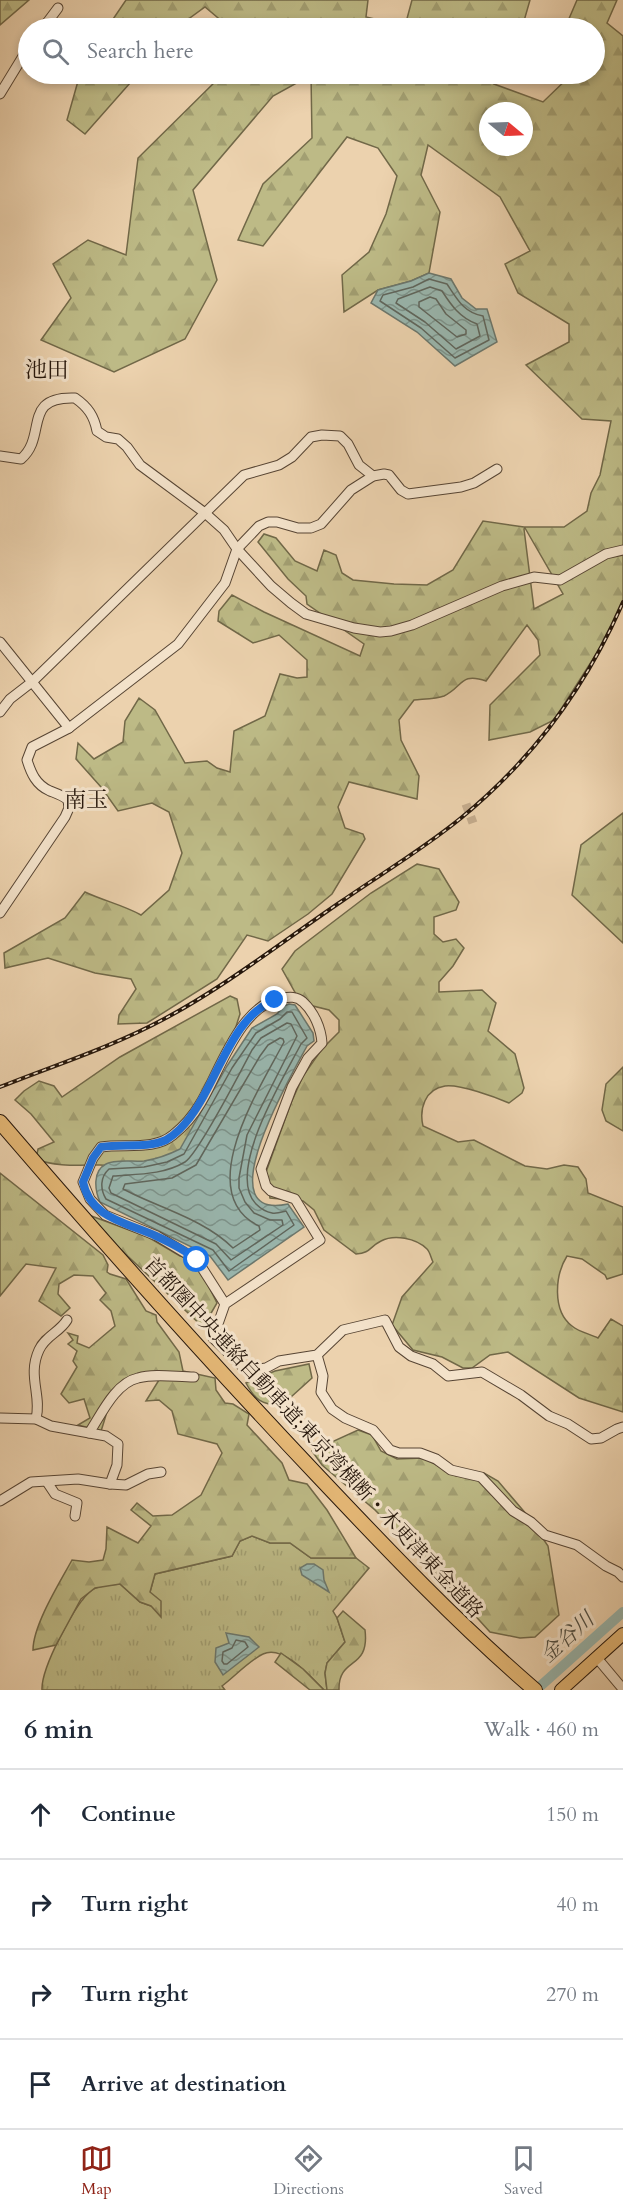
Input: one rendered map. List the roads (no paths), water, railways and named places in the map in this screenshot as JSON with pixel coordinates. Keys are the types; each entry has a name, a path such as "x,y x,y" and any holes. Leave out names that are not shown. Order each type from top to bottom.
{"highway":[{"name":"首都圏中央連絡自動車道;東京湾横断・木更津東金道路","path":"0,1122 231,1384 386,1547 530,1686"}],"main road":[{"path":"561,1690 623,1634"}],"street":[{"path":"50,18 58,8"},
{"path":"0,93 18,64"},
{"path":"0,456 21,459 29,448 39,417 46,404 53,399 75,398 86,405 94,418 97,431 106,437 118,439 140,465 205,513 224,530 237,549 271,586 306,614 354,628 380,632 412,625 502,586 534,577 560,580 606,554 623,550"},
{"path":"0,712 10,699 32,682 244,475 279,465 292,457 311,437 340,436 348,444 359,465 373,476"},
{"path":"0,913 69,808 68,800 61,794 49,791 39,784 31,774 27,760 32,747 69,728 178,644 225,583 237,549 259,526 268,522 298,528 311,528 321,524 351,490 373,476 388,475 400,490 408,494 461,487 474,483 497,469"},
{"path":"0,642 69,728"},
{"path":"225,1304 197,1260 157,1236 105,1215 90,1199 83,1182 90,1163 101,1147 151,1144 171,1137 187,1122 199,1106 241,1027 269,1002 292,997 301,1000 307,1006 321,1031 322,1043 308,1058 292,1087 261,1169 266,1186 271,1191 295,1199 320,1240 225,1304 213,1338 247,1371 266,1368 279,1361 317,1355 343,1330 385,1320 399,1347 411,1356 433,1364 448,1376 482,1372 521,1395 549,1416 591,1438 601,1438 623,1427"},
{"path":"36,1419 38,1410 34,1387 34,1366 40,1349 49,1335 62,1328 67,1320"},
{"path":"317,1355 323,1376 321,1392 332,1409 345,1418 373,1430 390,1450 399,1454 420,1453 436,1459 451,1470 481,1477 513,1511 531,1522 545,1535 577,1545 623,1577"},
{"path":"89,1433 109,1403 128,1382 151,1376 194,1377"},
{"path":"0,1418 36,1419 51,1426 106,1436 118,1444 117,1465 110,1484"},
{"path":"0,1501 31,1482 78,1479 126,1485 148,1474 160,1472"},
{"path":"47,1482 55,1494 76,1503 75,1516"},
{"path":"597,1658 623,1689"}],"water":[{"path":"429,273 451,279 462,298 476,309 487,309 497,342 455,366 417,332 371,303 378,290 411,281"},
{"path":"289,1004 295,1005 313,1033 314,1041 307,1046 273,1112 261,1141 254,1169 254,1190 264,1203 288,1204 304,1227 228,1280 210,1256 100,1202 96,1187 98,1171 110,1162 149,1160 180,1149 227,1066 252,1028 277,1014"},
{"path":"307,1564 314,1564 323,1570 329,1592 302,1575 300,1568"},
{"path":"226,1633 249,1637 259,1647 223,1675 215,1662 216,1648 229,1643"}],"waterway":[{"name":"金谷川","path":"536,1690 623,1612"}],"tunnel":[{"path":"466,804 473,823"}],"railway":[{"path":"0,1087 124,1038 187,1006 232,978 447,829 487,796 511,772 555,720 592,663 623,602"}],"district":[{"name":"池田","path":"47,369"},
{"name":"南玉","path":"86,799"}]}
